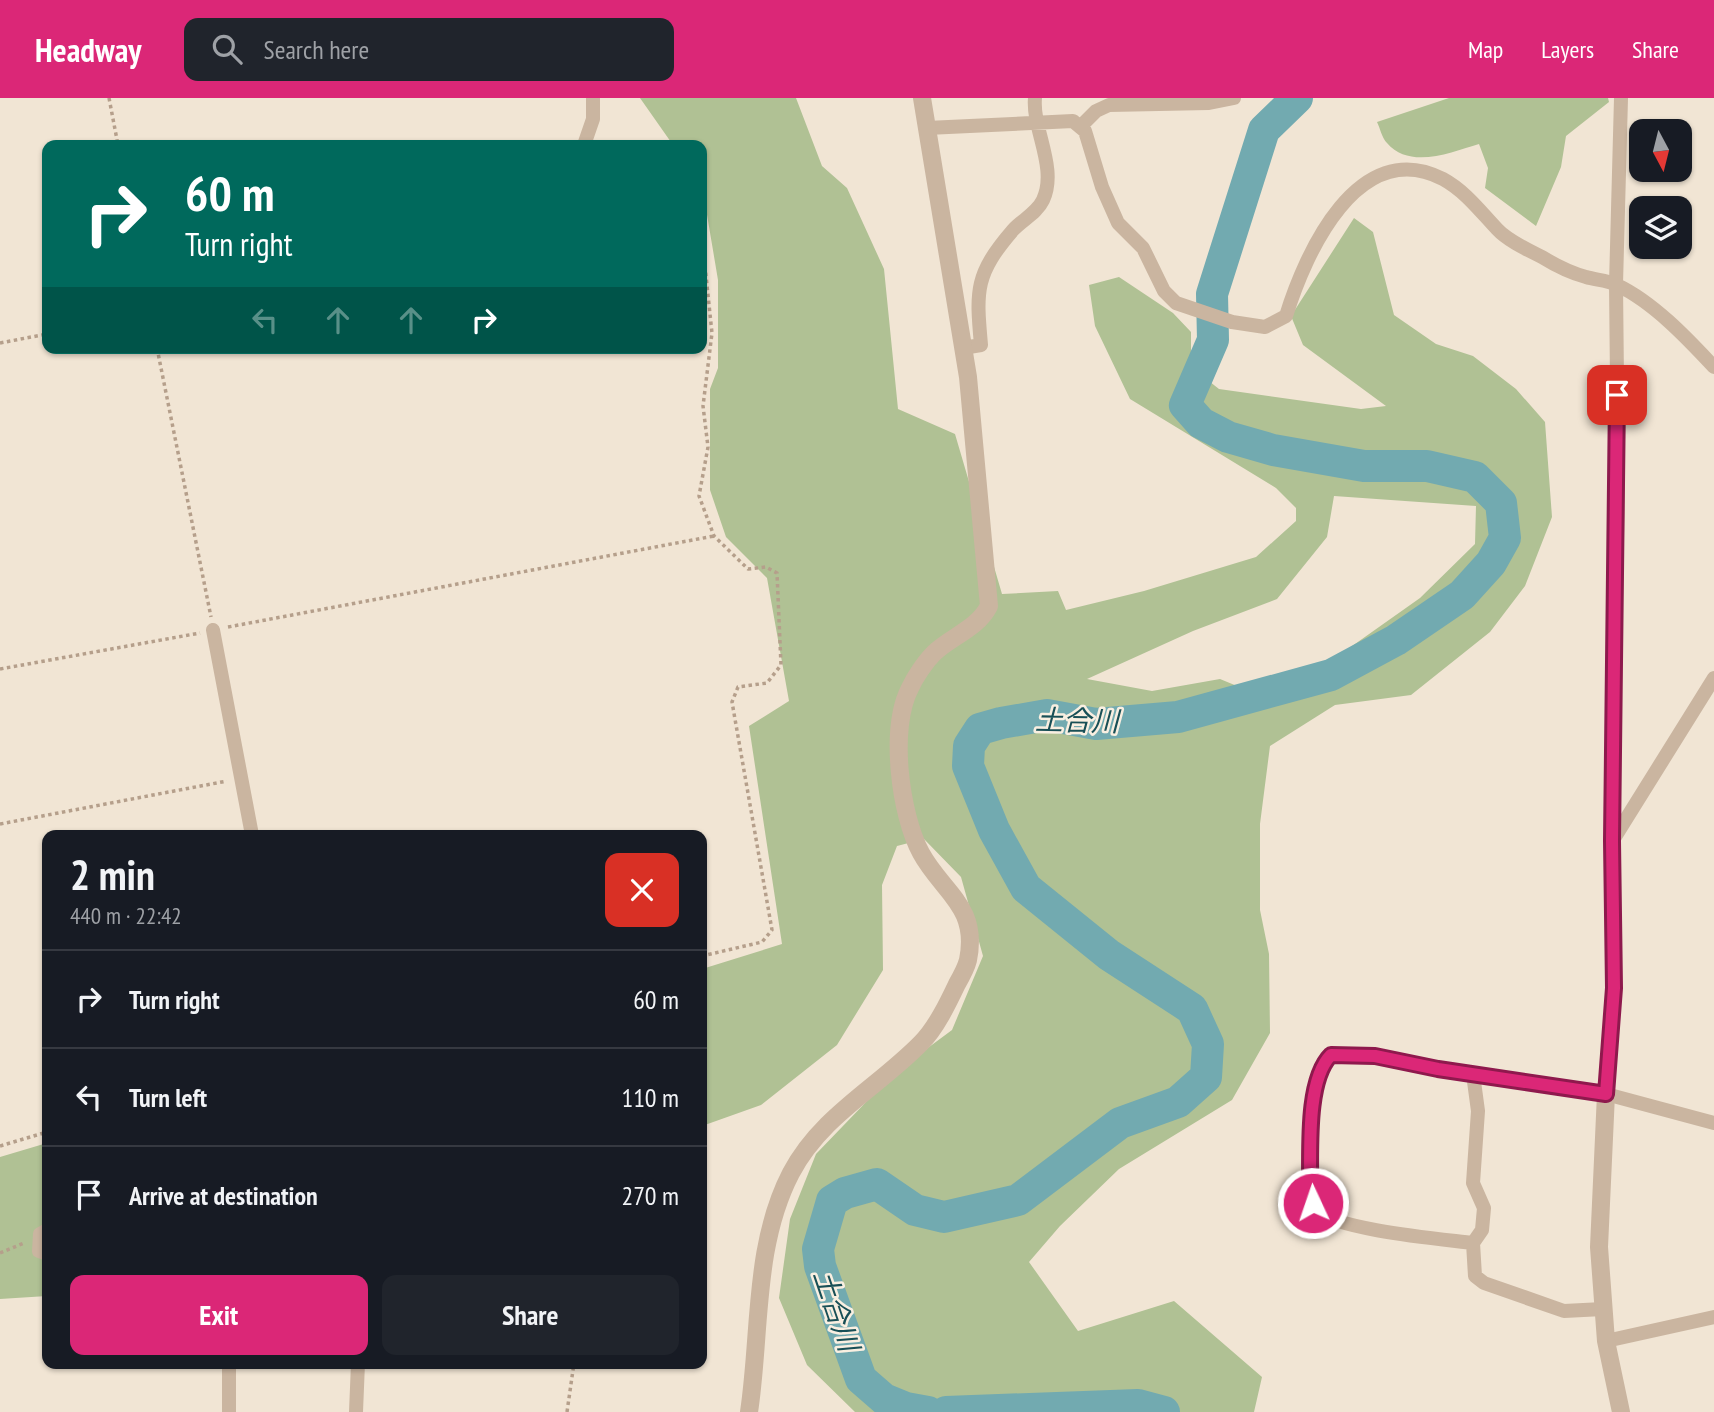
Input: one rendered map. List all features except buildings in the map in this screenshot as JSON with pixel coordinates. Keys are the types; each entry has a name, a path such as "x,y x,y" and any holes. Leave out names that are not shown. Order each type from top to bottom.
{"street":[{"path":"586,140 593,119 593,98"},
{"path":"748,1412 765,1255 774,1214 792,1172 824,1126 923,1042 951,998 967,961 970,929 952,891 922,855 908,823 900,759 899,723 909,689 933,654 982,618 989,606 963,348 922,98"},
{"path":"963,348 981,345 977,297 979,281 1013,229 1043,200 1046,185 1039,121 1034,108 1035,98"},
{"path":"1080,127 1096,111 1109,105 1209,103 1234,98"},
{"path":"1621,98 1616,284 1618,477 1612,841 1614,988 1599,1247 1606,1341 1621,1412"},
{"path":"927,128 1073,121 1085,131 1102,187 1118,223 1143,248 1164,291 1176,303 1232,322 1265,327 1286,316 1310,250 1359,184 1390,172 1422,172 1443,179 1472,200 1499,232 1544,258 1584,277 1616,284 1688,340 1714,367"},
{"path":"213,630 251,830"},
{"path":"1612,841 1714,678"},
{"path":"1473,1243 1405,1234 1328,1218 1316,1210 1310,1193 1313,1101 1320,1068 1331,1055 1375,1056 1606,1094 1714,1123"},
{"path":"1473,1073 1478,1111 1473,1183 1484,1208 1482,1230 1473,1243 1475,1276 1484,1283 1564,1311 1603,1309"},
{"path":"1606,1341 1714,1317"},
{"path":"229,1369 229,1412"},
{"path":"356,1412 358,1369"}],"path":[{"path":"109,98 117,140"},
{"path":"707,286 712,333 704,406 708,447 699,496 714,536 748,569 766,567 777,573 781,664 767,683 738,687 732,702 772,930 762,942 707,955"},
{"path":"0,343 42,335"},
{"path":"158,354 213,630"},
{"path":"0,669 714,536"},
{"path":"0,824 240,779"},
{"path":"0,1146 42,1133"},
{"path":"0,1253 14,1245 42,1236"},
{"path":"567,1412 573,1369"}],"green space":[{"path":"640,98 796,98 822,166 847,188 884,269 898,409 955,434 1002,594 1058,591 1066,610 1144,591 1256,557 1296,521 1296,508 1276,488 1130,399 1095,326 1089,285 1119,277 1173,313 1191,332 1191,367 1219,389 1361,409 1386,406 1303,345 1291,316 1354,218 1373,232 1394,315 1436,344 1473,356 1516,389 1545,422 1552,517 1525,586 1490,632 1411,695 1335,705 1270,746 1260,824 1260,910 1269,954 1270,1033 1232,1100 1119,1169 1060,1226 1029,1262 1078,1331 1174,1301 1262,1377 1254,1412 855,1412 807,1365 779,1298 790,1219 816,1154 894,1073 952,1030 983,956 961,877 924,839 897,846 882,885 883,970 837,1045 761,1105 707,1124 707,967 782,944 749,726 789,701 767,578 726,537 710,490 710,389 718,368 718,280 707,215 707,140 669,140","holes":["1334,496 1476,506 1475,544 1420,598 1338,656 1280,678 1237,686 1220,679 1152,691 1087,679 1193,631 1277,599 1327,537"]},
{"path":"1449,98 1608,98 1609,102 1566,136 1561,167 1536,226 1485,188 1488,168 1479,144 1431,157 1419,157 1396,151 1385,141 1377,122"},
{"path":"42,1144 42,1296 0,1299 0,1157"}],"waterway":[{"name":"土合川","path":"928,1412 906,1408 884,1399 861,1379 820,1266 818,1249 832,1201 845,1193 877,1184 915,1210 944,1217 1018,1200 1120,1123 1178,1102 1206,1077 1208,1044 1192,1009 1109,955 1026,888 994,830 968,766 969,746 980,729 1047,715 1096,724 1178,717 1331,675 1396,640 1462,595 1491,563 1505,538 1501,503 1475,477 1427,466 1364,466 1273,450 1228,437 1201,423 1185,405 1213,340 1212,294 1264,130 1297,98"},
{"name":"土合川","path":"946,1412 1138,1405 1164,1412"}],"route":[{"path":"1313,1203 1310,1193 1313,1101 1320,1068 1331,1055 1375,1056 1438,1069 1606,1094 1614,988 1612,841 1617,395"}]}
